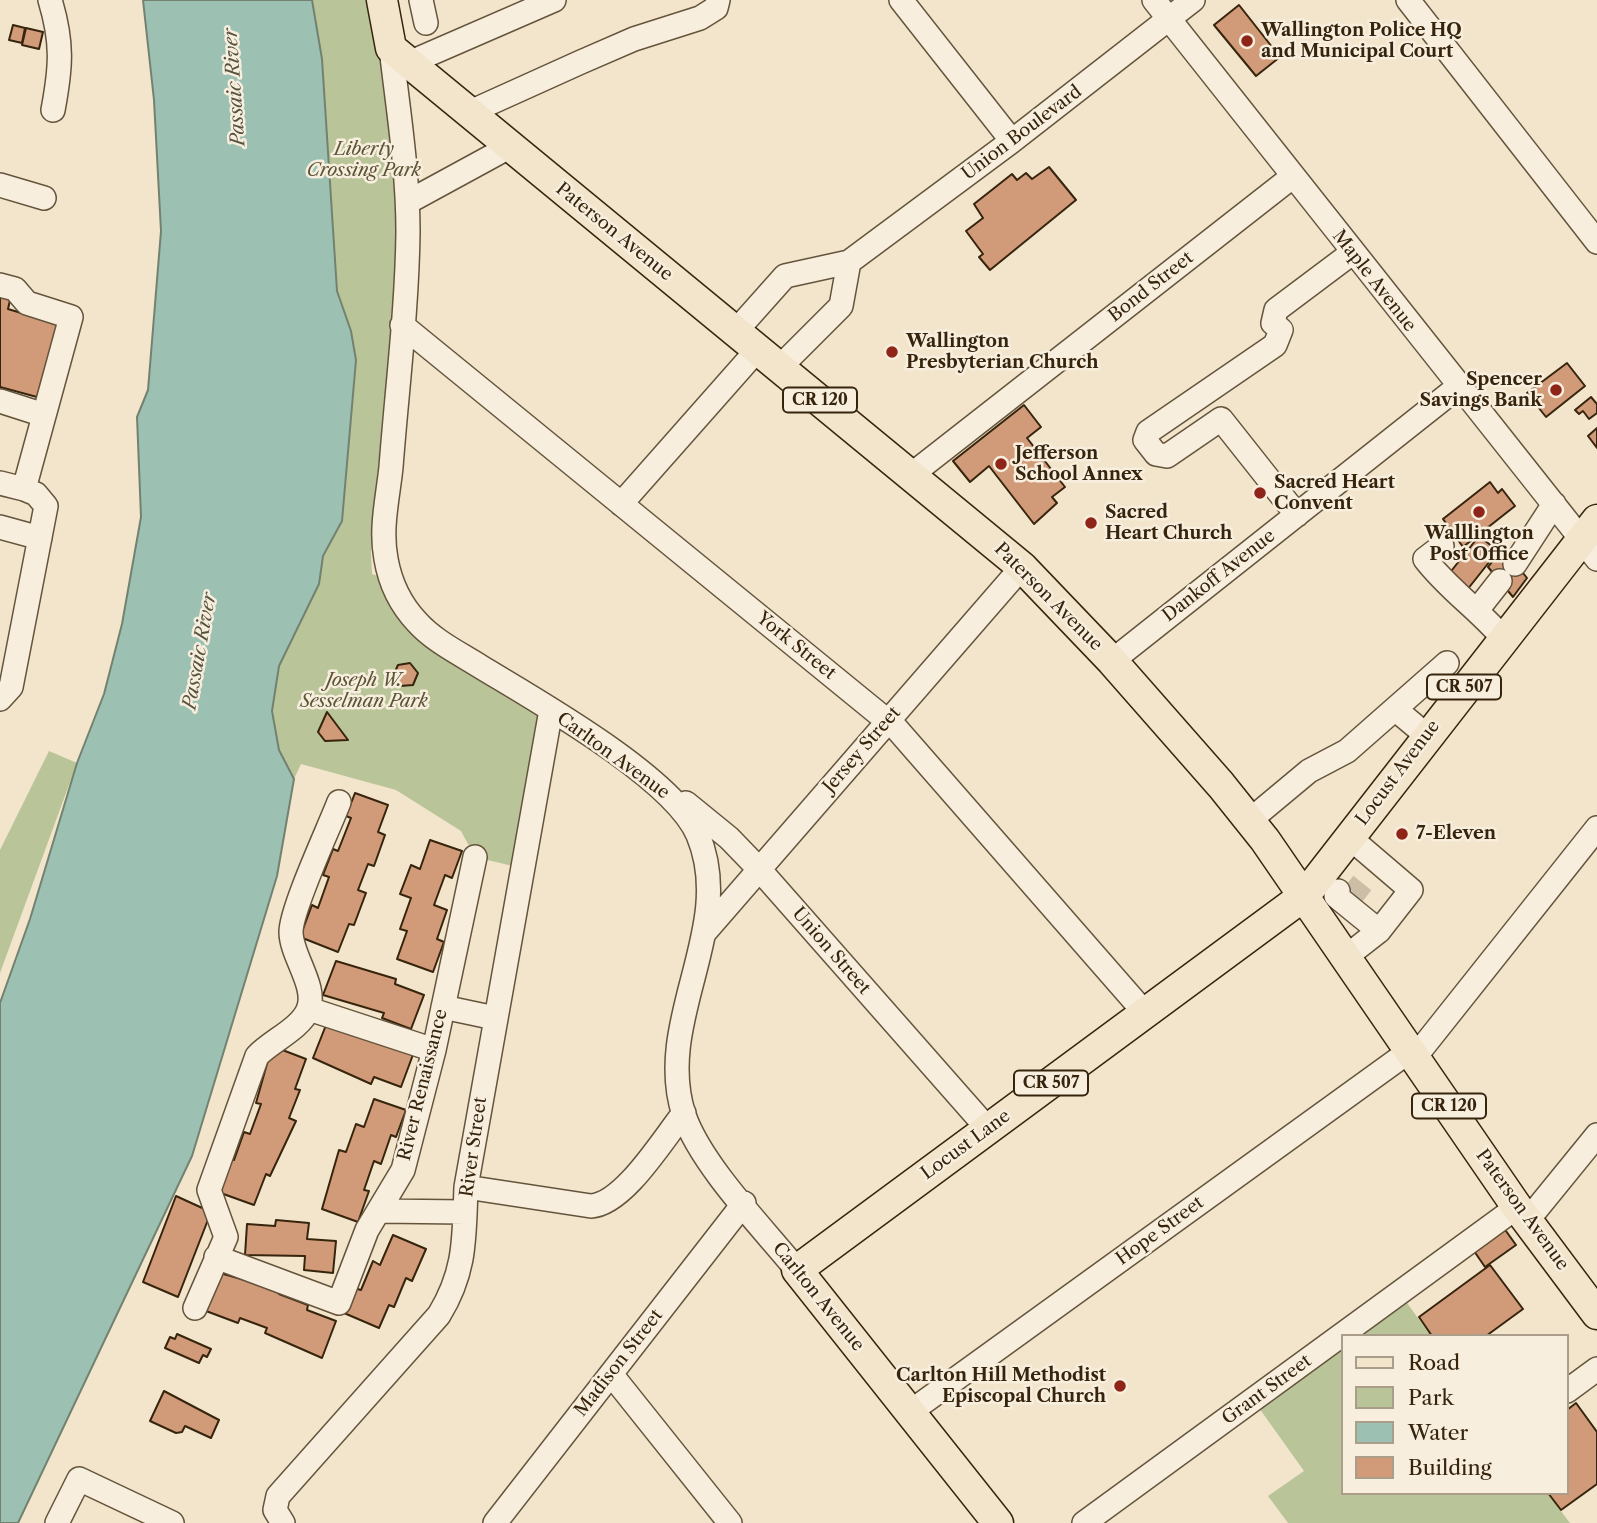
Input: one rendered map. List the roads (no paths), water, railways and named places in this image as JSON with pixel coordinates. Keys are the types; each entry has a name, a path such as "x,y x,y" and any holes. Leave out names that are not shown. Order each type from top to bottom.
{"main road":[{"path":"382,0 400,55"},
{"name":"Paterson Avenue","path":"400,55 1022,567 1112,661 1221,785 1305,895 1522,1214 1597,1314"},
{"name":"Locust Avenue","path":"1305,895 1369,865 1426,735 1548,580 1592,539"},
{"name":"Locust Lane","path":"797,1270 1305,895"},
{"name":"Carlton Avenue","path":"797,1270 998,1523"}],"street":[{"path":"50,0 59,30 62,65 53,110"},
{"path":"421,0 426,23"},
{"path":"400,55 554,0"},
{"path":"468,113 634,39 699,18 716,8 718,0"},
{"path":"901,0 1012,141"},
{"name":"Maple Avenue","path":"1154,0 1458,387 1554,504 1592,539"},
{"name":"Union Boulevard","path":"758,349 785,276 849,262 1012,141 1193,0"},
{"path":"1408,0 1597,242"},
{"name":"Carlton Avenue","path":"400,55 408,202 402,325 383,537 392,581 402,602 433,637 551,710 662,787 685,812 705,856 709,904 677,1055 684,1113 704,1152 797,1270"},
{"path":"408,202 509,147"},
{"name":"Bond Street","path":"911,475 1292,177"},
{"path":"0,185 44,198"},
{"path":"1297,515 1221,419 1167,456 1156,454 1145,440 1148,432 1275,345 1281,331 1273,323 1276,310 1352,253"},
{"path":"621,504 758,349 841,306 849,262"},
{"path":"0,285 15,289 27,303 71,317 24,489"},
{"name":"York Street","path":"402,325 888,721 1145,1013"},
{"name":"Dankoff Avenue","path":"1112,661 1458,387"},
{"path":"0,401 44,415"},
{"path":"0,483 24,489 36,495 46,506 11,687 0,699"},
{"path":"1548,580 1519,558 1554,504"},
{"path":"0,527 40,538"},
{"path":"1442,546 1425,558 1460,599 1478,609 1503,638"},
{"name":"Jersey Street","path":"703,933 1022,567"},
{"path":"1478,609 1500,581"},
{"path":"1249,821 1309,771 1347,751 1447,663"},
{"path":"1395,709 1426,735"},
{"name":"River Street","path":"275,1520 278,1496 439,1315 454,1291 464,1257 466,1187 551,710"},
{"name":"Union Street","path":"662,787 729,838 759,869 988,1129"},
{"path":"195,1308 226,1237 209,1190 257,1056 270,1042 301,1020 309,1009 307,984 291,932 339,802"},
{"name":"Hope Street","path":"910,1412 1413,1053 1597,828"},
{"name":"River Renaissance","path":"216,1257 339,1303 367,1230 403,1170 434,1050 475,857"},
{"path":"1347,956 1379,931 1411,890 1369,865"},
{"path":"1350,903 1379,931"},
{"path":"443,1007 495,1018"},
{"path":"309,1009 434,1050"},
{"path":"466,1187 591,1206 604,1205 618,1195 684,1113"},
{"name":"Grant Street","path":"1352,1334 1522,1214 1597,1135"},
{"name":"Madison Street","path":"495,1523 744,1203"},
{"path":"379,1211 465,1212"},
{"name":"Grant Street","path":"1084,1523 1342,1341"},
{"path":"1569,1390 1597,1369"},
{"path":"611,1374 730,1523"},
{"path":"57,1523 79,1479 172,1523"}],"water":[{"name":"Passaic River","path":"143,0 312,0 322,59 337,291 351,331 356,360 342,521 323,556 319,584 279,666 272,711 279,750 294,779 277,876 192,1156 18,1523 0,1523 0,1003 30,919 77,763 104,694 122,624 141,517 137,417 148,390 161,231 154,100"}],"tunnel":[{"path":"1348,901 1368,876"}],"place":[{"name":"Wallington Police HQ and Municipal Court","path":"1247,41"},
{"name":"Wallington Presbyterian Church","path":"892,352"},
{"name":"Spencer Savings Bank","path":"1556,390"},
{"name":"Jefferson School Annex","path":"1001,464"},
{"name":"Sacred Heart Convent","path":"1260,493"},
{"name":"Walllington Post Office","path":"1479,512"},
{"name":"Sacred Heart Church","path":"1091,523"},
{"name":"7-Eleven","path":"1402,834"},
{"name":"Carlton Hill Methodist Episcopal Church","path":"1120,1386"}],"park label":[{"name":"Liberty Crossing Park","path":"364,160"},
{"name":"Joseph W. Sesselman Park","path":"364,691"}]}
